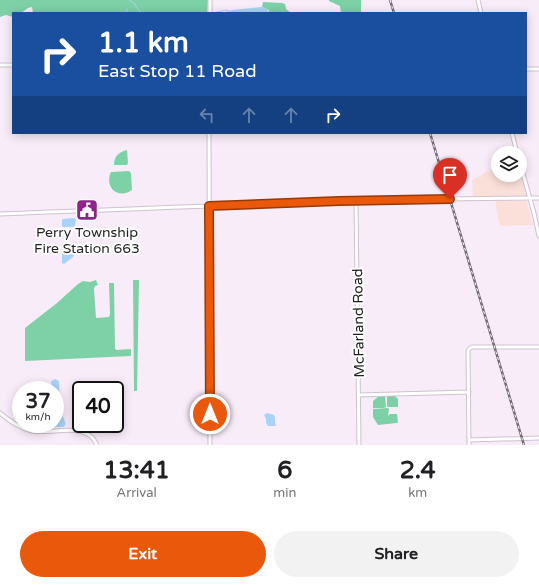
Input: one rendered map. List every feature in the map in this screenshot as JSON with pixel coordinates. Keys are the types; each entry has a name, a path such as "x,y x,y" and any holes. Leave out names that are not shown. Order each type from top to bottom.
{"street":[{"path":"210,0 210,12"},
{"path":"478,0 481,12"},
{"path":"0,65 12,65"},
{"path":"527,69 539,69"},
{"path":"209,134 210,445"},
{"path":"512,134 516,146"},
{"path":"525,182 539,236"},
{"path":"0,214 356,201 539,198"},
{"name":"McFarland Road","path":"356,201 359,445"},
{"path":"469,445 469,348 539,347"},
{"path":"358,395 469,392"},
{"path":"0,413 17,426 32,431 82,431 92,437 97,445"},
{"path":"469,440 539,438"}],"shaded area":[{"path":"491,170 491,182 523,182 526,194 525,196 473,197 472,180"},
{"path":"496,201 525,201 527,203 533,225 500,226"}],"green space":[{"path":"0,0 208,0 207,12 33,12 32,7 22,12 12,12 12,17 6,15 0,17"},
{"path":"361,0 361,12 341,12 340,6 329,1"},
{"path":"263,2 282,3 285,4 286,9 290,12 269,12 269,10 262,7"},
{"path":"127,150 127,165 114,165 115,159 118,155"},
{"path":"129,171 131,173 132,190 122,194 117,193 109,183 111,172"},
{"path":"96,280 98,285 95,286 94,289 96,318 109,317 109,283 114,283 115,348 116,350 131,349 131,356 25,361 25,328 57,303 78,284 83,281 90,282"},
{"path":"133,280 139,280 137,391 134,391"},
{"path":"387,395 394,395 398,399 398,407 387,406"},
{"path":"379,396 385,396 386,407 373,408 373,401"},
{"path":"388,408 388,416 390,414 397,414 398,422 378,425 373,417 373,409"}],"water":[{"path":"262,7 267,9 268,12 225,12"},
{"path":"63,219 76,219 75,226 62,226"},
{"path":"69,248 77,249 72,258 64,264 62,263 62,250"},
{"path":"267,413 274,415 276,426 268,426 264,415"}],"waterway":[{"path":"129,0 135,4 141,12"},
{"path":"217,12 226,10 229,11"}],"railway":[{"path":"390,0 394,12"},
{"path":"430,134 524,445"}],"place":[{"name":"Perry Township Fire Station 663","path":"87,210"}],"route":[{"path":"210,414 209,206 339,201 450,199"}]}
